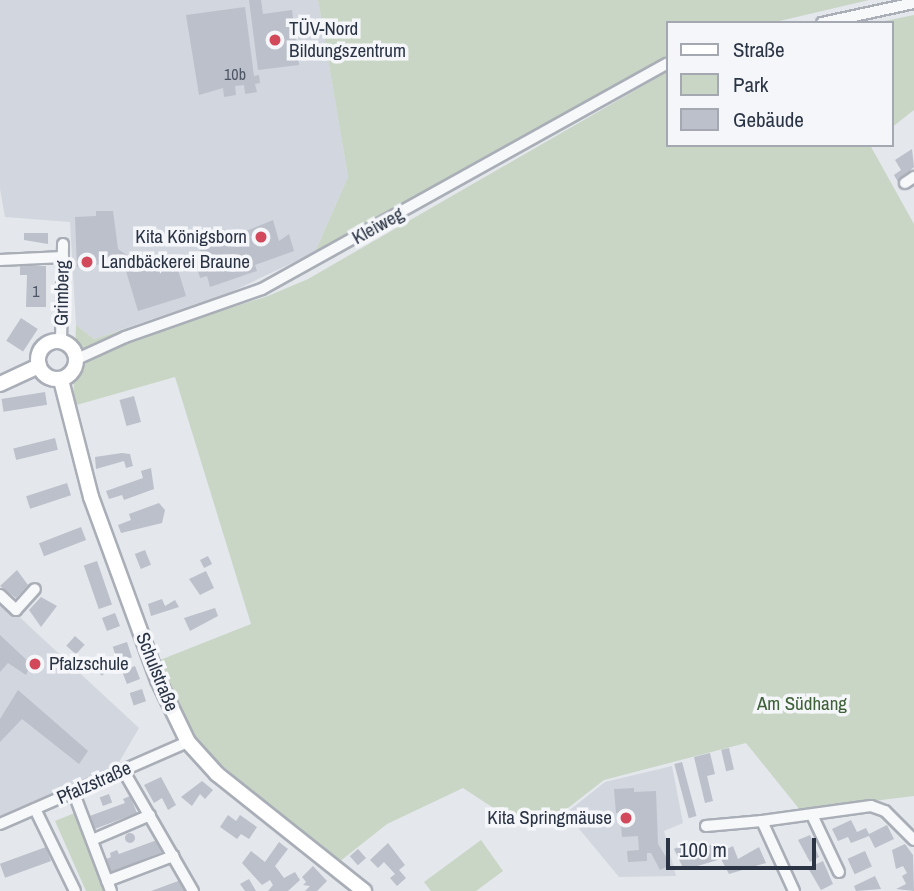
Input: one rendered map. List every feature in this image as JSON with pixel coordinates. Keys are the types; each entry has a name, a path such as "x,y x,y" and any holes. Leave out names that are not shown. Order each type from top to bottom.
{"main road":[{"path":"61,341 73,348 77,359 71,374 61,380 50,378 39,366 41,349 61,341"},
{"path":"0,384 39,366"},
{"name":"Schulstraße","path":"61,380 91,497 158,680 188,742 217,774 364,891"}],"street":[{"path":"831,21 914,3"},
{"name":"Kleiweg","path":"77,359 125,337 262,289 666,65"},
{"name":"Grimberg","path":"61,341 63,244"},
{"path":"0,260 63,257"},
{"path":"0,595 16,610 35,589"},
{"name":"Pfalzstraße","path":"0,824 188,742"},
{"path":"123,769 193,891"},
{"path":"73,791 109,886 173,856"},
{"path":"706,826 871,806 884,811 914,840"},
{"path":"35,809 75,891"},
{"path":"812,814 839,872"},
{"path":"92,840 150,816"},
{"path":"762,821 794,891"}],"shaded area":[{"path":"0,0 318,0 348,177 315,252 229,293 94,339 76,325 70,222 5,217 0,189"},
{"name":"Pfalzschule","path":"0,599 139,728 118,764 0,816"},
{"name":"Kita Springmäuse","path":"672,766 683,823 664,831 676,876 619,877 566,813 605,782"}],"green space":[{"path":"318,0 869,0 780,21 666,21 666,57 315,252 348,177"},
{"path":"914,15 914,110 893,126 893,21 885,21"},
{"name":"Am Südhang","path":"666,73 666,147 871,147 914,224 914,796 800,810 746,743 604,780 564,811 512,820 463,788 387,824 339,862 195,743 160,660 251,624 175,377 73,406 76,325 94,339 165,316 163,329 268,296 308,279"},
{"path":"77,812 107,891 86,891 55,821"},
{"path":"481,840 503,871 476,891 431,891 424,882"}],"building":[{"name":"TÜV-Nord Bildungszentrum","path":"249,0 261,0 263,14 292,10 299,65 258,70"},
{"path":"245,7 254,76 259,75 260,83 255,84 257,92 245,94 244,85 235,86 236,95 224,97 223,88 199,95 186,15"},
{"path":"912,149 914,167 898,182 894,175 901,170 895,160"},
{"path":"96,211 113,211 118,249 142,266 174,257 186,296 138,311 126,271 130,268 121,262 77,267 75,217 96,216"},
{"path":"273,220 279,241 289,234 294,251 255,265 257,271 210,287 207,276 200,278 196,264 203,262 200,250"},
{"path":"24,233 48,233 48,244 24,240"},
{"path":"20,266 46,266 46,307 26,307 27,275 20,275"},
{"path":"21,318 38,329 23,352 6,341"},
{"path":"45,392 47,405 4,412 2,399"},
{"path":"134,396 141,422 126,426 120,400"},
{"path":"55,438 58,450 16,460 13,448"},
{"path":"130,454 133,466 126,468 124,461 96,469 95,457"},
{"path":"151,468 154,489 124,500 122,495 109,499 106,491 143,478 141,471"},
{"path":"67,483 71,495 30,509 26,496"},
{"path":"159,503 165,510 162,523 121,533 118,525 131,520 129,514"},
{"path":"81,527 86,540 44,556 39,543"},
{"path":"145,550 151,565 141,569 135,554"},
{"path":"208,556 212,564 204,568 200,560"},
{"path":"97,561 112,604 99,609 84,566"},
{"path":"17,570 28,585 16,598 0,586"},
{"path":"206,571 214,588 200,595 189,579"},
{"path":"41,597 57,606 41,627 29,610"},
{"path":"162,599 165,606 175,600 179,607 151,616 148,604"},
{"path":"215,608 218,616 190,631 184,618"},
{"path":"115,613 120,626 107,631 102,618"},
{"path":"0,635 31,664 26,675 8,663 0,672"},
{"path":"75,636 85,645 76,654 66,646"},
{"path":"127,642 132,657 118,662 113,647"},
{"path":"97,657 109,667 102,676 90,665"},
{"path":"135,666 140,679 127,684 122,671"},
{"path":"142,689 146,701 134,705 130,693"},
{"path":"18,690 88,751 79,764 22,719 0,742 0,719"},
{"path":"729,748 734,769 726,771 721,750"},
{"path":"710,753 715,774 707,776 713,801 705,803 694,757"},
{"path":"682,762 696,816 689,818 674,764"},
{"path":"161,777 176,805 168,810 162,798 154,803 144,785"},
{"path":"202,781 213,790 205,799 200,794 192,806 181,797"},
{"path":"634,788 634,792 656,791 658,844 671,865 660,870 651,853 647,853 647,861 628,862 627,851 639,850 638,836 622,837 621,825 632,825 631,812 616,813 614,789"},
{"path":"109,794 112,802 103,806 100,798"},
{"path":"130,796 137,813 92,830 87,817 125,803 123,799"},
{"path":"228,815 236,821 240,815 257,827 249,839 241,834 237,839 220,827"},
{"path":"851,820 857,832 866,828 869,834 887,825 894,839 875,848 869,836 851,843 848,837 838,841 832,829"},
{"path":"130,833 134,834 134,842 130,843 126,842 125,838 126,834"},
{"path":"810,835 819,857 810,862 798,840"},
{"path":"157,840 162,852 109,873 104,860 111,857 110,853 117,850 119,854"},
{"path":"279,842 288,849 275,866 284,878 295,872 300,880 288,891 268,891 273,885 270,880 262,885 242,863 251,851 265,862"},
{"path":"687,842 693,855 714,843 719,853 733,846 738,859 759,847 766,863 729,874 721,859 684,870 674,849"},
{"path":"388,843 405,865 399,870 406,878 397,886 390,878 395,874 384,862 378,868 370,860"},
{"path":"905,844 913,855 914,891 896,889 906,884 902,876 907,873 903,866 896,869 892,850"},
{"path":"46,847 51,861 5,878 0,864"},
{"path":"358,849 366,858 358,865 350,856"},
{"path":"865,851 872,867 855,874 848,859"},
{"path":"823,861 833,884 821,890 808,868"},
{"path":"313,866 327,881 317,891 305,891 310,886 303,885 306,882 302,877"},
{"path":"875,876 881,889 856,891 854,886"},
{"path":"249,879 256,891 245,891 240,884"},
{"path":"181,880 185,891 151,891"}],"place":[{"name":"TÜV-Nord Bildungszentrum","path":"275,40"},
{"name":"Kita Königsborn","path":"261,237"},
{"name":"Landbäckerei Braune","path":"87,262"},
{"name":"Pfalzschule","path":"35,664"},
{"name":"Kita Springmäuse","path":"626,818"}]}
